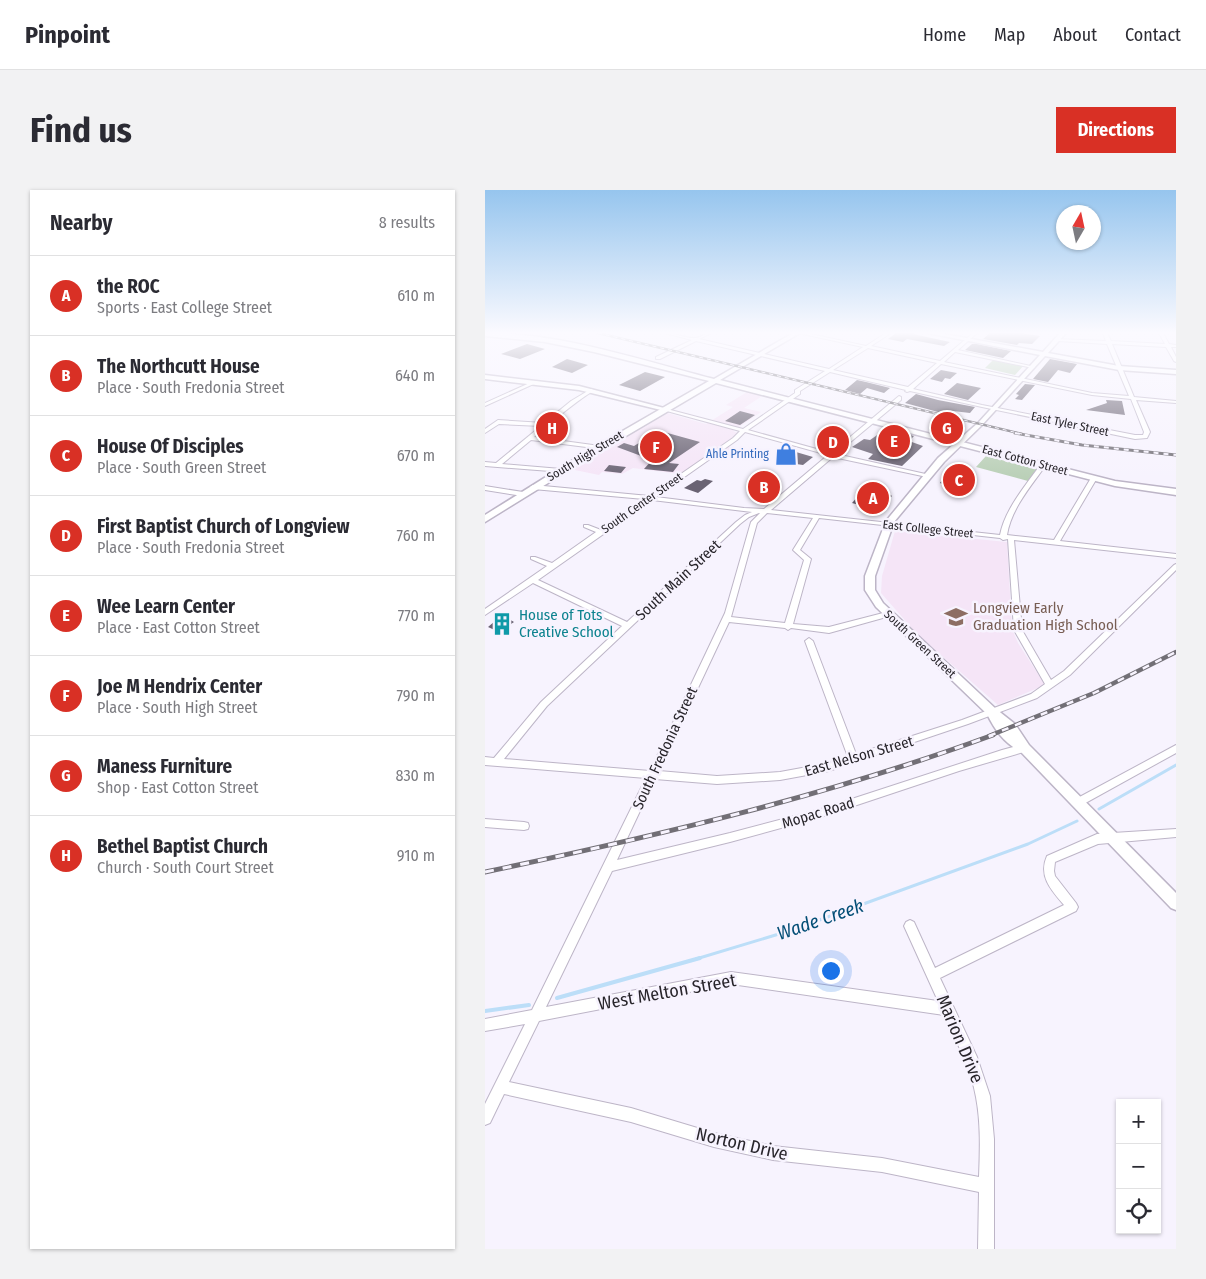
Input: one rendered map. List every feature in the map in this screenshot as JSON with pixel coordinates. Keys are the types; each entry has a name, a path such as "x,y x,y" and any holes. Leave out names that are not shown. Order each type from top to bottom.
{"main road":[{"name":"South High Street","path":"485,519 533,487 710,382"},
{"name":"East Cotton Street","path":"723,382 1094,478 1133,487 1176,492"}],"street":[{"path":"485,405 535,382"},
{"path":"539,382 591,390 830,455 927,475"},
{"name":"South Center Street","path":"485,613 813,382"},
{"name":"East Tyler Street","path":"885,382 1137,438 1145,437"},
{"path":"754,522 916,382"},
{"name":"South Green Street","path":"1019,382 980,424 958,443 927,475 888,525 870,585 872,594 887,614 992,712 1002,729 1016,744 1024,748 1176,903"},
{"path":"1033,382 1092,394 1176,402"},
{"path":"1125,382 1147,432 1145,437"},
{"path":"497,465 573,402 591,390"},
{"path":"485,432 497,422 547,425"},
{"path":"529,438 600,448"},
{"path":"485,464 561,471"},
{"path":"1043,465 1019,501 1003,531 1007,538 1018,630 1050,686"},
{"path":"1056,543 1094,478"},
{"name":"East College Street","path":"533,487 817,516 1176,557"},
{"path":"485,488 523,494"},
{"name":"South Main Street","path":"496,762 545,704 628,626 747,516 764,512"},
{"path":"788,626 808,560 806,556 795,550 817,516"},
{"name":"South Main Street","path":"736,527 742,523 754,522"},
{"name":"South Fredonia Street","path":"485,1118 608,867 726,619 734,600 754,522"},
{"path":"586,526 601,532"},
{"path":"533,558 552,566"},
{"name":"East Nelson Street","path":"485,761 717,780 797,774 854,760 1028,699 1050,686 1154,590 1176,566"},
{"path":"533,580 628,626"},
{"path":"726,619 802,628 835,629 887,614"},
{"path":"802,628 809,641 854,760"},
{"path":"809,641 817,629"},
{"name":"Mopac Road","path":"608,867 708,844 785,823 851,804 984,758 1024,748"},
{"path":"1077,803 1176,749"},
{"path":"485,823 524,826"},
{"path":"933,975 1072,907 1049,875 1048,862 1097,839 1176,833"},
{"name":"Marion Drive","path":"910,926 972,1062 983,1096 987,1139 986,1249"},
{"name":"West Melton Street","path":"485,1025 724,978 738,978 948,1009"},
{"name":"Norton Drive","path":"500,1087 631,1115 714,1140 773,1153 882,1165 987,1186"}],"shaded area":[{"path":"747,392 762,396 744,408 761,412 733,431 738,433 723,445 750,453 746,458 712,453 681,474 633,468 622,474 602,472 599,475 570,469 664,412 706,424 733,407 726,405"},
{"name":"Longview Early Graduation High School","path":"895,531 1007,542 1012,629 1018,643 1045,685 998,705 917,634 881,593 882,576"}],"green space":[{"path":"986,456 1037,469 1028,481 976,467"}],"building":[{"path":"624,382 655,382 640,391 619,385"},
{"path":"854,382 867,382 890,388 884,393 867,388 860,394 845,390"},
{"path":"957,383 981,388 968,400 944,394"},
{"path":"1025,384 1035,385 1022,400 1015,399 1019,395 1016,394"},
{"path":"916,394 975,407 970,413 953,411 949,415 905,403"},
{"path":"1106,400 1122,401 1125,415 1086,410 1107,403"},
{"path":"740,411 755,415 740,425 725,421"},
{"path":"939,420 965,426 955,437 929,430"},
{"path":"886,429 914,436 909,441 923,446 902,466 868,459 873,454 852,447 864,439 870,440"},
{"path":"664,432 700,442 669,463 679,464 673,472 644,469 652,460 617,447 624,443 634,446 655,433"},
{"path":"787,449 813,457 803,465 783,462 786,459 777,456"},
{"path":"609,465 626,467 621,473 604,471"},
{"path":"947,473 972,478 963,489 956,489 940,483"},
{"path":"697,480 713,481 698,493 684,488"},
{"path":"866,487 883,489 892,496 877,510 852,503"},
{"name":"House of Tots Creative School","path":"502,615 514,622 499,632 488,627"}],"waterway":[{"name":"Wade Creek","path":"1099,809 1176,765"},
{"name":"Wade Creek","path":"696,959 792,930 1028,844 1077,821"},
{"name":"Wade Creek","path":"557,998 700,958"},
{"name":"Wade Creek","path":"485,1011 529,1005"}],"railway":[{"path":"805,382 1022,434"},
{"path":"1015,433 1082,445 1176,455"},
{"path":"989,736 1094,693 1176,652"},
{"path":"485,872 678,829 805,796 931,757 993,735"}],"place":[{"name":"Bethel Baptist Church","path":"552,428"},
{"name":"Maness Furniture","path":"947,428"},
{"name":"Wee Learn Center","path":"894,441"},
{"name":"First Baptist Church of Longview","path":"833,442"},
{"name":"Joe M Hendrix Center","path":"656,447"},
{"name":"Ahle Printing","path":"786,454"},
{"name":"House Of Disciples","path":"959,480"},
{"name":"The Northcutt House","path":"764,487"},
{"name":"the ROC","path":"873,498"},
{"name":"Longview Early Graduation High School","path":"956,617"},
{"name":"House of Tots Creative School","path":"502,624"}]}
